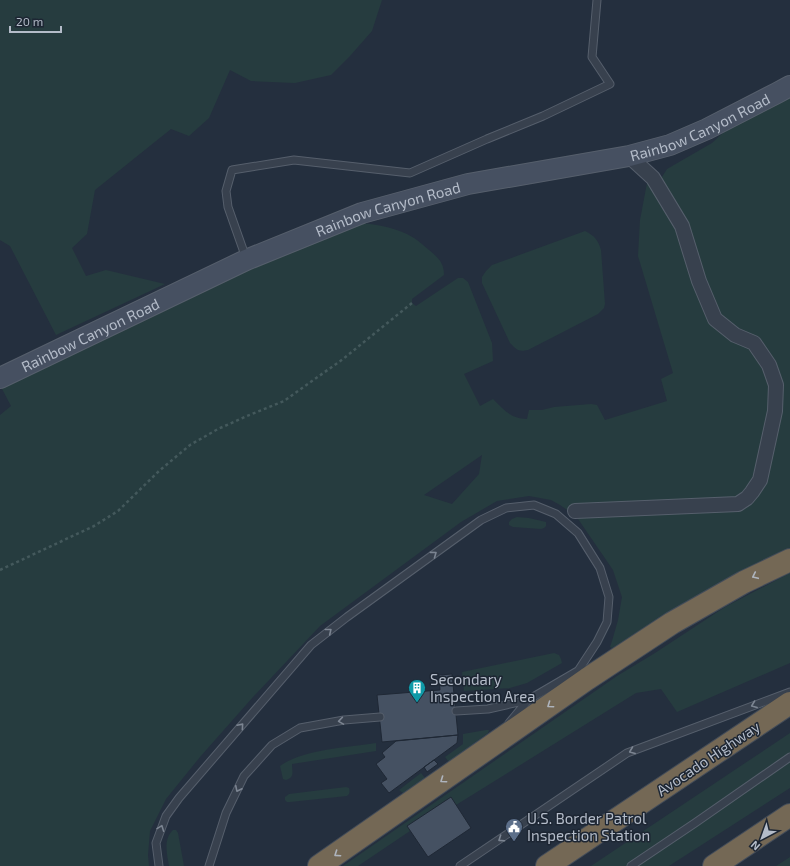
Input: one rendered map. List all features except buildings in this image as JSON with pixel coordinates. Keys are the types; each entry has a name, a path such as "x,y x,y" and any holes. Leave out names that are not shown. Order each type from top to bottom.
{"highway":[{"path":"319,866 588,679 672,623 744,582 790,560"},
{"name":"Avocado Highway","path":"547,866 790,703"},
{"path":"714,866 790,815"}],"main road":[{"name":"Rainbow Canyon Road","path":"0,378 246,260 362,213 468,184 629,156 670,145 707,129 790,86"}],"street":[{"path":"575,511 738,504 747,498 760,480 775,411 776,385 769,365 754,344 735,335 715,319 699,281 682,226 653,178 629,156"}],"lane":[{"path":"246,260 228,207 226,191 232,170 294,160 410,173 543,116 610,84 592,57 598,0"},
{"path":"160,866 156,843 166,816 179,798 311,645 347,616 481,520 506,508 534,505 556,514 578,533 600,568 609,597 607,622 597,642 578,671"},
{"path":"612,654 672,623"},
{"path":"456,711 488,709 528,700 592,664"},
{"path":"460,866 627,753 790,692"},
{"path":"490,747 528,700"},
{"path":"209,866 226,813 244,776 272,745 300,728 344,720 380,717"},
{"path":"631,866 790,757"}],"path":[{"path":"0,570 94,526 118,511 190,445 218,429 284,402 343,359 412,303"}],"green space":[{"path":"0,0 382,0 372,31 331,75 295,83 251,81 230,70 209,118 189,136 171,129 95,190 87,234 72,248 86,276 106,270 165,284 56,335 10,246 0,240"},
{"path":"790,97 790,548 673,609 612,648 610,647 618,620 622,597 613,570 576,516 551,500 529,496 497,501 461,522 320,626 253,697 200,757 166,799 150,831 148,855 149,866 0,866 0,415 11,406 1,387 181,303 241,272 361,223 402,232 420,242 440,261 443,267 444,275 412,299 412,303 416,306 458,278 463,278 468,282 492,343 493,361 464,374 480,406 493,399 512,416 527,419 529,410 542,410 554,407 591,404 597,405 605,420 667,401 661,379 673,373 638,256 640,220 647,183 662,177 667,169 712,143 726,130","holes":["482,455 479,474 452,504 424,495"]},
{"path":"585,231 596,239 601,250 605,304 604,308 598,314 528,350 518,350 510,343 482,283 482,277 492,265"},
{"path":"517,517 546,522 546,526 541,529 513,527 509,525 509,522 512,519"},
{"path":"790,573 790,663 677,712 661,689 636,693 456,805 451,798 408,827 410,831 358,866 343,866 617,676 725,607"},
{"path":"554,653 559,655 562,663 527,683 510,688 464,691 462,672"},
{"path":"489,730 488,733 449,762 445,757 463,744 463,734"},
{"path":"790,733 790,788 669,866 591,866"},
{"path":"376,743 376,751 292,764 292,776 286,780 283,779 280,766 300,756 326,750"},
{"path":"421,773 425,778 407,792 403,793 399,790"},
{"path":"346,787 349,788 350,791 347,796 290,802 285,800 285,797 289,794"},
{"path":"173,830 176,830 178,833 184,866 169,866 167,842"},
{"path":"790,857 790,866 776,866"}],"place":[{"name":"Secondary Inspection Area","path":"417,703"},
{"name":"U.S. Border Patrol Inspection Station","path":"514,842"}]}
